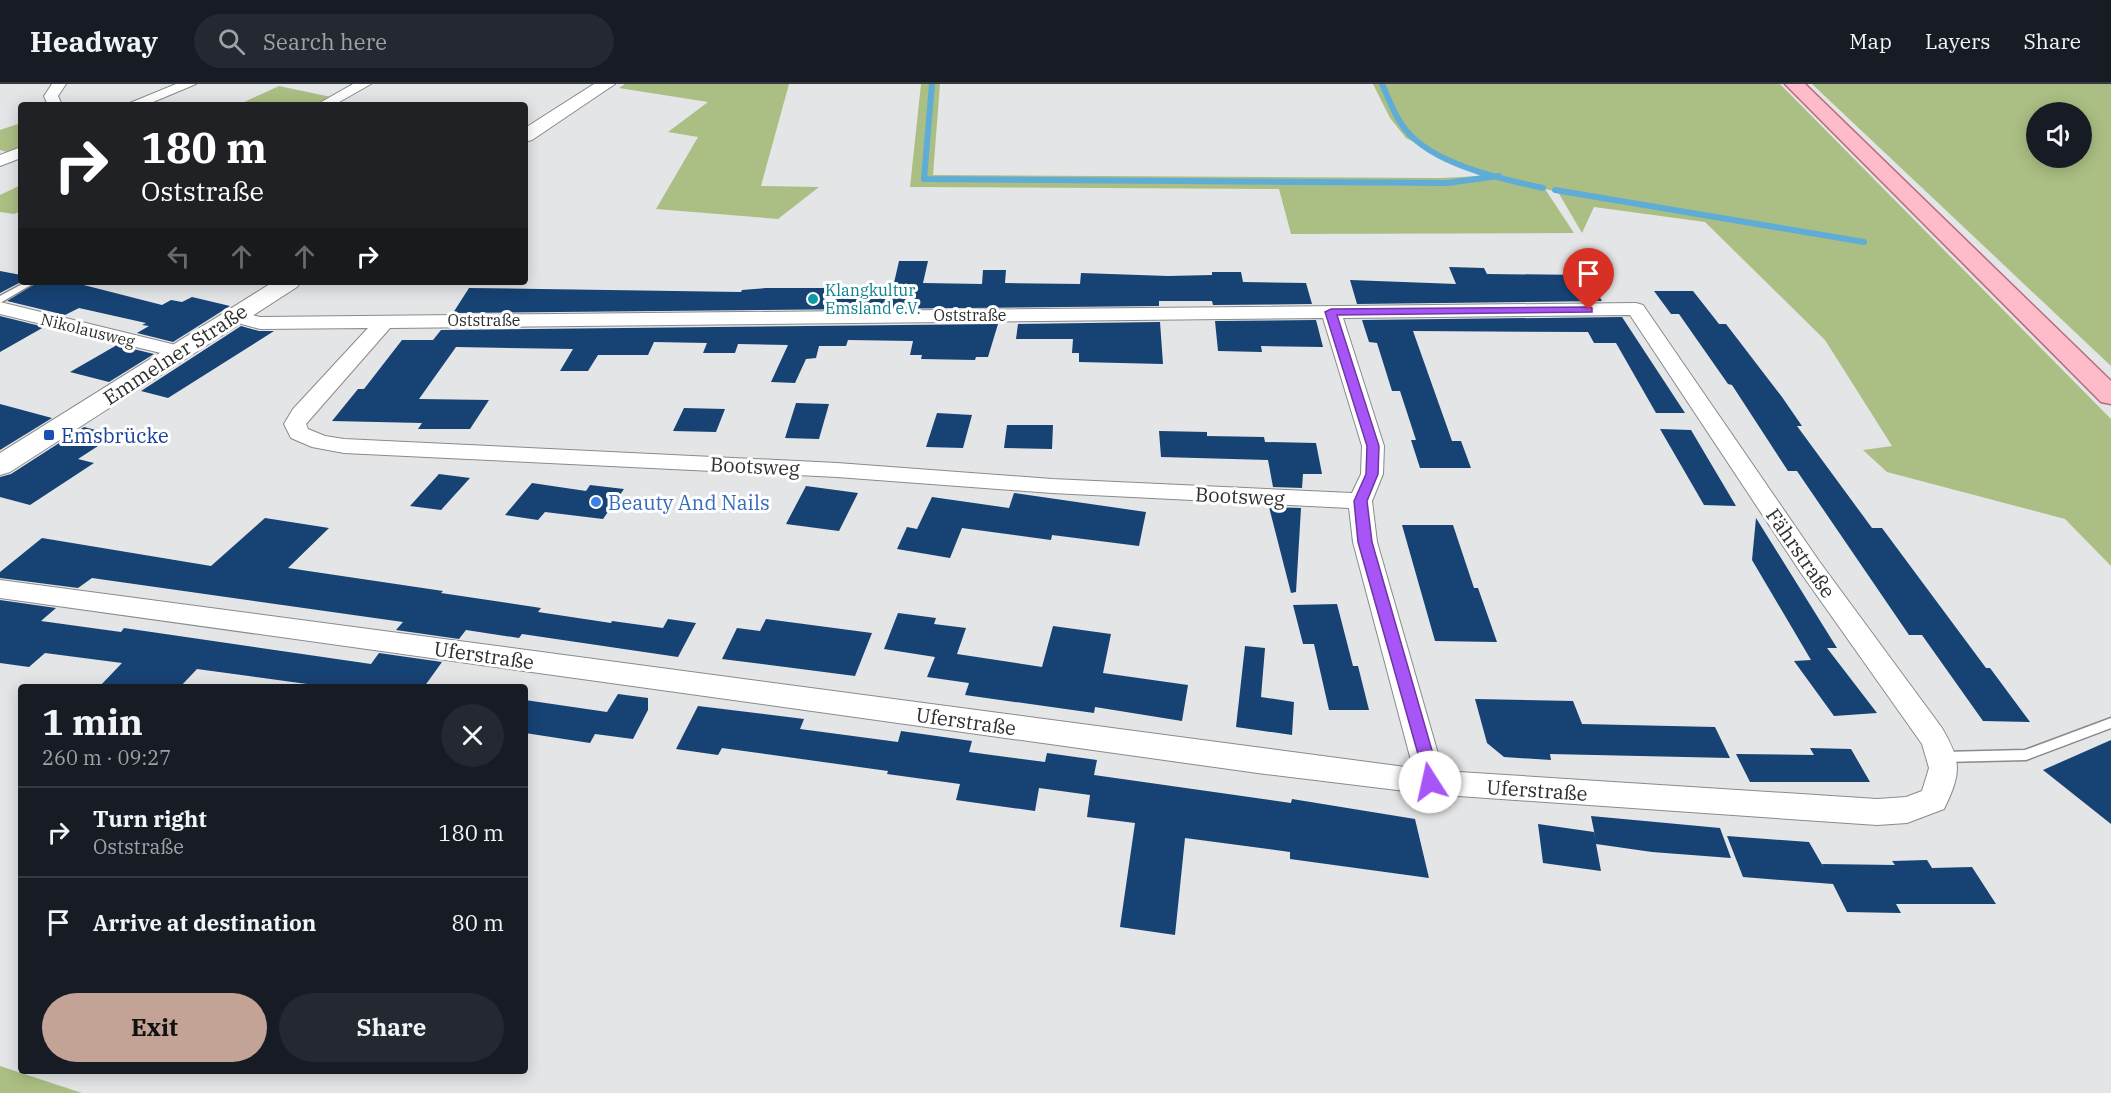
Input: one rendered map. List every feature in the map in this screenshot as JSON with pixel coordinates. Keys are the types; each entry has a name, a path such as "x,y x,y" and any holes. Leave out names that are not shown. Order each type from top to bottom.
{"main road":[{"path":"1794,84 2111,396"}],"street":[{"path":"54,102 51,96 59,84"},
{"path":"140,102 189,84"},
{"path":"328,102 364,84"},
{"path":"528,134 606,84"},
{"name":"Emmelner Straße","path":"0,466 177,351 284,285"},
{"name":"Nikolausweg","path":"0,308 177,351"},
{"name":"Oststraße","path":"234,316 260,323 1636,309"},
{"name":"Fährstraße","path":"1636,309 1810,567 1932,736 1944,757"},
{"path":"1331,312 1373,446 1372,474 1360,501 1365,542 1425,754 1430,782"},
{"name":"Bootsweg","path":"386,320 301,414 295,424 298,433 320,442 344,446 837,470 1052,486 1360,501"},
{"name":"Uferstraße","path":"0,589 1265,762 1430,782 1876,812 1907,810 1933,800 1943,779 1944,757"}],"lane":[{"path":"0,300 27,285"},
{"path":"1944,757 2026,756 2111,723"}],"green space":[{"path":"625,84 789,84 761,186 819,187 778,219 656,209 698,137 668,132 708,102 619,88"},
{"path":"921,84 940,84 933,175 1441,178 1480,176 1406,138 1390,118 1373,84 1780,84 2111,419 2111,566 2065,519 1887,472 1863,450 1892,446 1825,340 1705,222 1594,207 1582,233 1558,192 1545,189 1574,233 1291,234 1279,189 910,187"},
{"path":"1812,84 2111,84 2111,366"},
{"path":"279,86 331,97 320,102 244,102"},
{"path":"18,124 18,147 7,152 0,150 0,130"},
{"path":"18,186 18,212 0,212 0,195"},
{"path":"0,1066 18,1072 18,1074 82,1093 0,1093"}],"building":[{"path":"899,261 928,261 923,283 982,284 983,270 1006,270 1005,283 1080,284 1081,273 1168,276 1241,272 1243,282 1306,283 1312,304 1213,305 1212,301 1159,301 1159,306 453,313 469,288 741,292 742,290 766,288 835,288 834,290 887,291 889,283 894,283"},
{"path":"1449,267 1484,268 1487,274 1586,275 1602,301 1357,304 1350,280 1456,284"},
{"path":"0,271 18,274 18,284 0,293"},
{"path":"33,285 84,285 162,305 171,300 182,302 192,297 230,306 173,342 137,333 149,326 142,325 146,323 79,308 65,315 7,301"},
{"path":"1654,291 1693,291 1719,324 1726,324 1782,397 1802,426 1797,426 1872,528 1882,528 1986,668 1990,668 2030,722 1983,721 1922,635 1909,635 1797,471 1788,471 1732,385 1728,384 1679,314 1671,314"},
{"path":"0,316 44,327 0,352"},
{"path":"1622,317 1685,413 1656,413 1616,343 1594,343 1588,332 1413,331 1452,441 1461,441 1471,468 1420,468 1411,440 1416,440 1400,391 1392,391 1377,343 1369,342 1362,320"},
{"path":"1316,320 1323,347 1261,346 1262,352 1218,351 1215,321"},
{"path":"1160,322 1163,364 1079,362 1079,353 1072,353 1073,339 1016,339 1018,324"},
{"path":"998,324 988,357 976,357 975,360 921,359 922,355 910,355 913,341 848,340 846,346 819,346 816,358 806,359 795,383 771,382 788,345 738,344 735,353 703,353 707,343 654,342 648,355 598,355 588,371 560,371 573,349 456,347 419,399 489,400 470,429 418,429 422,423 332,421 358,389 364,389 402,340 433,340 441,330"},
{"path":"241,326 259,331 274,331 168,398 141,391"},
{"path":"117,345 154,354 109,382 70,372"},
{"path":"796,403 829,404 819,439 785,438"},
{"path":"0,404 52,418 0,450"},
{"path":"684,408 725,409 716,432 673,431"},
{"path":"937,413 972,415 963,448 926,447"},
{"path":"1007,425 1053,425 1052,449 1004,448"},
{"path":"84,427 115,435 78,459 94,463 30,505 0,497 0,477 11,474"},
{"path":"1660,429 1691,430 1736,506 1704,505"},
{"path":"1159,431 1207,432 1207,436 1264,437 1265,442 1316,443 1322,474 1303,474 1302,488 1273,487 1268,460 1161,457"},
{"path":"439,474 470,478 441,510 410,506"},
{"path":"532,483 586,491 590,485 624,489 603,519 545,512 538,520 505,515"},
{"path":"806,486 858,493 839,531 786,524"},
{"path":"1014,493 1146,512 1139,546 1052,535 1051,540 962,528 950,558 897,549 907,527 917,529 932,497 1009,508"},
{"path":"1269,507 1301,508 1296,592 1291,593"},
{"path":"265,518 329,528 288,568 443,591 441,593 541,608 538,612 611,623 612,621 663,628 668,619 696,623 678,657 522,634 519,638 466,630 459,639 396,630 403,622 92,578 78,588 0,578 0,572 42,538 211,566"},
{"path":"1756,518 1837,648 1827,648 1877,713 1834,716 1794,661 1811,660 1752,560"},
{"path":"1402,525 1453,525 1474,588 1478,588 1497,642 1435,641"},
{"path":"0,600 56,608 41,621 121,632 124,628 371,664 379,653 442,662 426,684 307,684 197,669 183,684 102,684 122,663 45,653 29,667 0,663"},
{"path":"1337,604 1353,666 1358,666 1369,710 1329,710 1314,644 1303,644 1293,605"},
{"path":"898,613 936,618 934,624 966,628 957,654 1042,667 1053,626 1111,634 1103,673 1188,685 1182,721 1095,707 1094,713 965,695 969,683 927,677 935,657 884,649"},
{"path":"766,619 872,633 855,676 722,659 737,628 760,631"},
{"path":"1245,646 1265,648 1261,697 1294,702 1292,735 1236,727"},
{"path":"618,694 648,698 648,710 633,739 595,734 590,743 528,733 528,700 607,712"},
{"path":"1475,699 1573,701 1582,724 1715,727 1730,758 1550,754 1551,760 1504,757 1487,743"},
{"path":"698,706 804,719 800,729 898,742 901,731 972,741 969,752 1045,762 1047,753 1097,760 1094,775 1291,803 1292,799 1415,819 1429,878 1290,859 1290,852 1185,838 1175,935 1120,927 1135,823 1087,817 1090,795 1039,788 1035,811 956,800 960,784 887,774 888,771 722,748 718,755 676,749"},
{"path":"2111,740 2111,824 2043,770"},
{"path":"1810,748 1851,749 1870,782 1750,782 1736,754 1814,755"},
{"path":"1591,816 1720,828 1731,858 1652,852 1596,844 1601,871 1543,863 1538,824 1594,832 1596,841"},
{"path":"1727,836 1809,842 1824,868 1822,864 1895,865 1892,861 1927,860 1932,868 1972,867 1996,904 1896,904 1901,913 1847,912 1833,884 1743,877"}],"waterway":[{"path":"932,84 924,179 1447,183 1494,177"},
{"path":"1382,84 1401,124 1417,141 1449,161 1494,177"},
{"path":"1494,177 1499,176"},
{"path":"1494,177 1543,188"},
{"path":"1555,190 1864,242"}],"place":[{"name":"Klangkultur Emsland e.V.","path":"813,299"},
{"name":"Emsbrücke","path":"49,435"},
{"name":"Beauty And Nails","path":"596,502"}],"route":[{"path":"1430,782 1425,754 1365,542 1360,501 1372,474 1373,446 1331,312 1589,310"}]}
